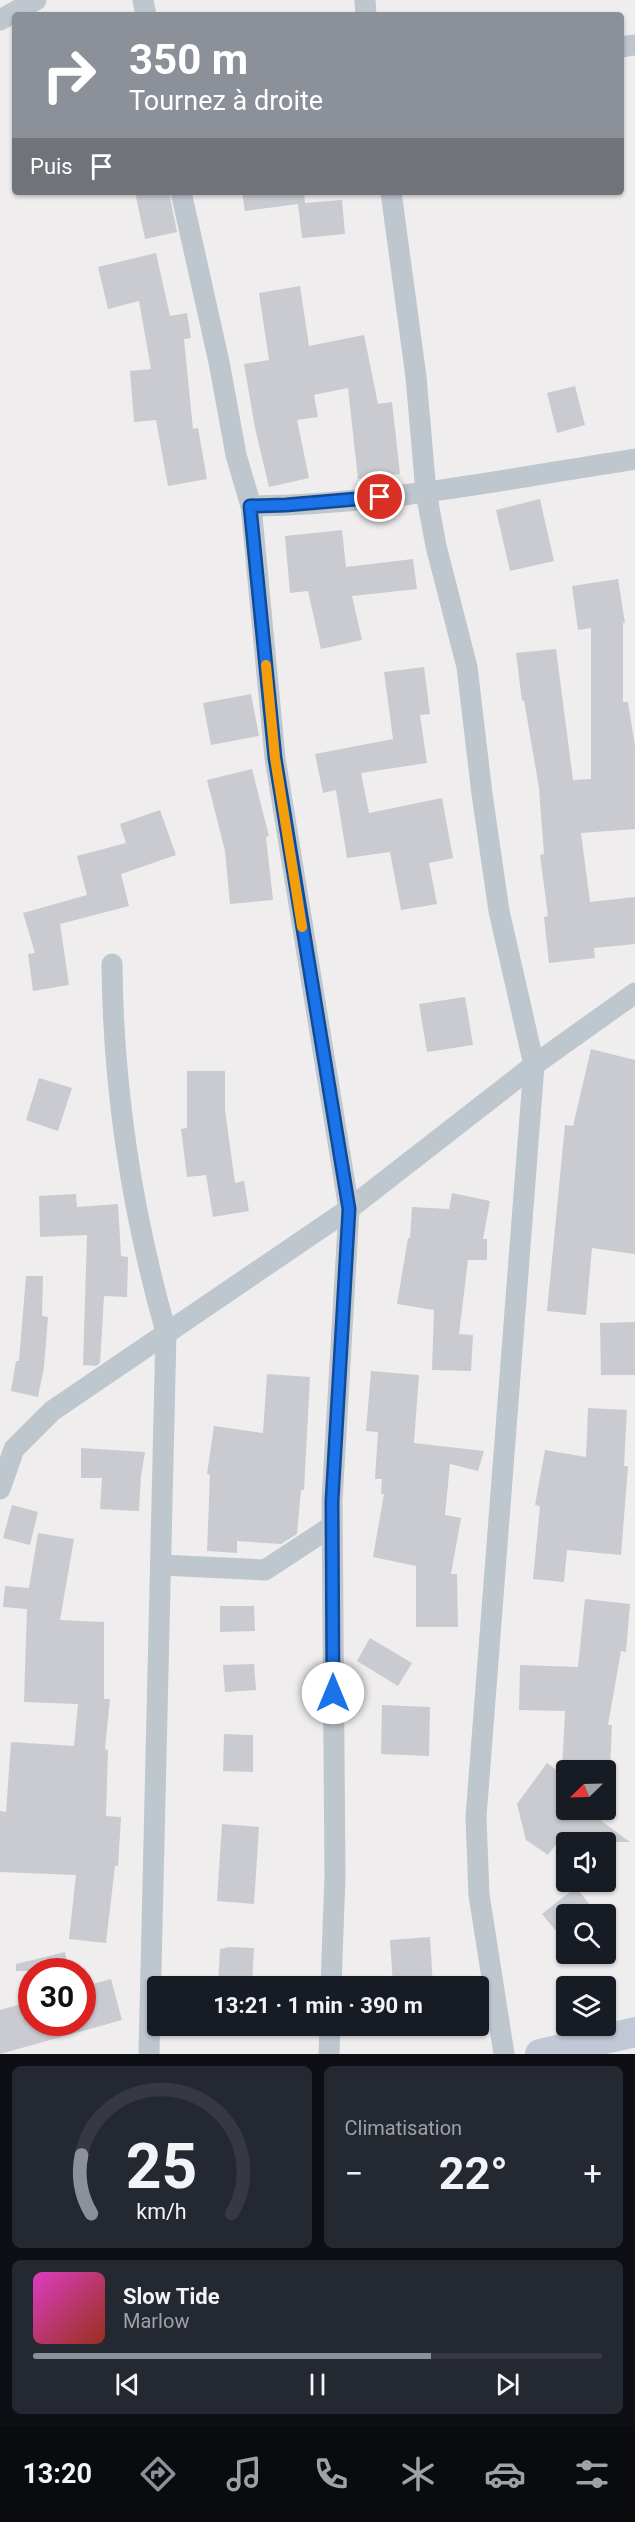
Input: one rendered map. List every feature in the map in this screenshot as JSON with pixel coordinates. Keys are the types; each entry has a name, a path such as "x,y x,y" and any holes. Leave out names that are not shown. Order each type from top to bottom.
{"street":[{"path":"14,12 36,0"},
{"path":"182,195 219,362 236,455 250,506 275,758 349,1209 332,1490 335,1876 331,1976"},
{"path":"391,195 417,377 426,492 436,546 468,667 482,794 499,911 534,1065 476,1816 479,1895 504,2054"},
{"path":"250,506 286,505 426,492 635,459"},
{"path":"112,964 112,1027 122,1114 152,1283 166,1332 149,2054"},
{"path":"0,1489 14,1449 52,1411 349,1209 534,1065 635,993"},
{"path":"161,1565 265,1570 332,1526"},
{"path":"540,2054 635,2032"},
{"path":"328,2054 329,2036"}],"building":[{"path":"136,195 170,195 177,232 145,239"},
{"path":"242,195 304,195 305,203 342,200 345,234 302,238 298,204 245,211"},
{"path":"156,253 170,316 187,313 191,338 184,339 193,429 198,428 207,479 168,486 156,420 134,422 130,371 151,369 139,301 108,309 98,267"},
{"path":"300,286 309,346 364,335 378,404 392,402 400,474 358,479 348,388 314,395 318,417 297,420 309,478 269,487 255,428 244,364 269,360 259,293"},
{"path":"575,386 585,425 557,433 547,393"},
{"path":"540,499 554,561 510,571 496,510"},
{"path":"342,530 346,567 413,559 417,589 352,596 362,640 321,649 308,591 290,593 285,536"},
{"path":"618,579 625,623 623,623 623,702 628,702 635,746 635,829 581,833 590,902 635,897 635,944 594,948 595,958 549,963 544,917 548,916 540,855 544,854 539,788 524,700 522,701 516,653 556,649 573,780 591,779 591,628 578,630 572,586"},
{"path":"424,667 430,714 420,715 427,763 361,773 369,813 442,798 453,858 429,863 437,904 401,910 390,852 347,858 336,790 323,793 315,754 393,739 384,672"},
{"path":"251,694 259,736 211,745 203,703"},
{"path":"252,769 269,836 266,837 273,900 230,904 225,851 207,780"},
{"path":"160,810 176,855 121,874 129,906 60,924 69,985 33,991 28,954 35,953 23,913 87,895 77,856 126,843 120,824"},
{"path":"465,997 473,1045 427,1052 419,1004"},
{"path":"591,1049 635,1060 635,1254 592,1248 586,1315 547,1311 565,1125 573,1126"},
{"path":"187,1071 225,1071 225,1110 235,1183 244,1181 249,1211 213,1217 206,1175 187,1177 181,1129 187,1128"},
{"path":"39,1078 72,1088 58,1131 26,1120"},
{"path":"452,1193 490,1201 483,1239 487,1239 487,1260 468,1260 459,1334 473,1335 471,1371 432,1370 434,1310 397,1304 408,1238 410,1238 412,1207 449,1209"},
{"path":"76,1194 77,1207 118,1204 121,1256 128,1257 127,1297 104,1296 100,1363 96,1366 83,1365 87,1235 40,1237 39,1196"},
{"path":"26,1276 43,1276 42,1316 48,1317 44,1367 38,1397 11,1391 16,1361 19,1361"},
{"path":"635,1322 635,1375 601,1375 600,1323"},
{"path":"371,1371 419,1375 414,1443 484,1451 478,1471 450,1464 445,1515 461,1518 451,1574 457,1574 458,1627 416,1627 416,1566 373,1557 384,1494 381,1494 382,1479 375,1479 378,1432 366,1431"},
{"path":"267,1374 310,1377 304,1490 301,1490 297,1534 281,1544 237,1541 237,1553 207,1551 210,1475 207,1474 214,1426 263,1433"},
{"path":"588,1408 627,1410 624,1466 628,1466 621,1555 567,1550 564,1582 533,1579 540,1506 535,1505 545,1450 586,1457"},
{"path":"81,1448 145,1452 139,1511 100,1509 102,1478 81,1478"},
{"path":"12,1505 38,1512 30,1545 3,1538"},
{"path":"38,1533 74,1539 60,1620 104,1622 104,1699 110,1699 105,1749 108,1750 106,1816 121,1817 118,1866 115,1866 106,1943 69,1939 76,1875 0,1872 0,1811 6,1812 11,1742 74,1746 78,1704 24,1702 27,1609 3,1607 5,1586 29,1588"},
{"path":"585,1599 630,1604 626,1652 621,1651 608,1725 612,1725 610,1760 563,1760 565,1711 519,1710 520,1665 578,1667"},
{"path":"220,1606 254,1606 255,1631 220,1632"},
{"path":"370,1638 412,1663 398,1686 357,1661"},
{"path":"254,1664 256,1690 225,1692 223,1665"},
{"path":"382,1705 430,1707 429,1756 381,1754"},
{"path":"224,1734 253,1735 253,1772 223,1771"},
{"path":"547,1763 556,1770 556,1820 600,1820 630,1842 616,1842 616,1832 556,1832 556,1844 548,1855 526,1840 517,1804"},
{"path":"222,1824 259,1827 254,1904 217,1901"},
{"path":"570,1892 580,1892 589,1904 556,1904 556,1931 542,1914"},
{"path":"430,1937 432,1976 392,1976 390,1940"},
{"path":"254,1948 253,1976 219,1976 220,1949"},
{"path":"65,1952 66,1958 40,1958"},
{"path":"111,1979 122,2020 96,2027 96,1983"},
{"path":"18,2005 18,2036 65,2036 0,2054 0,2010"}],"slow traffic":[{"path":"266,665 275,758 302,927"}],"route":[{"path":"333,1693 332,1501 349,1209 275,758 250,506 380,497"}]}
